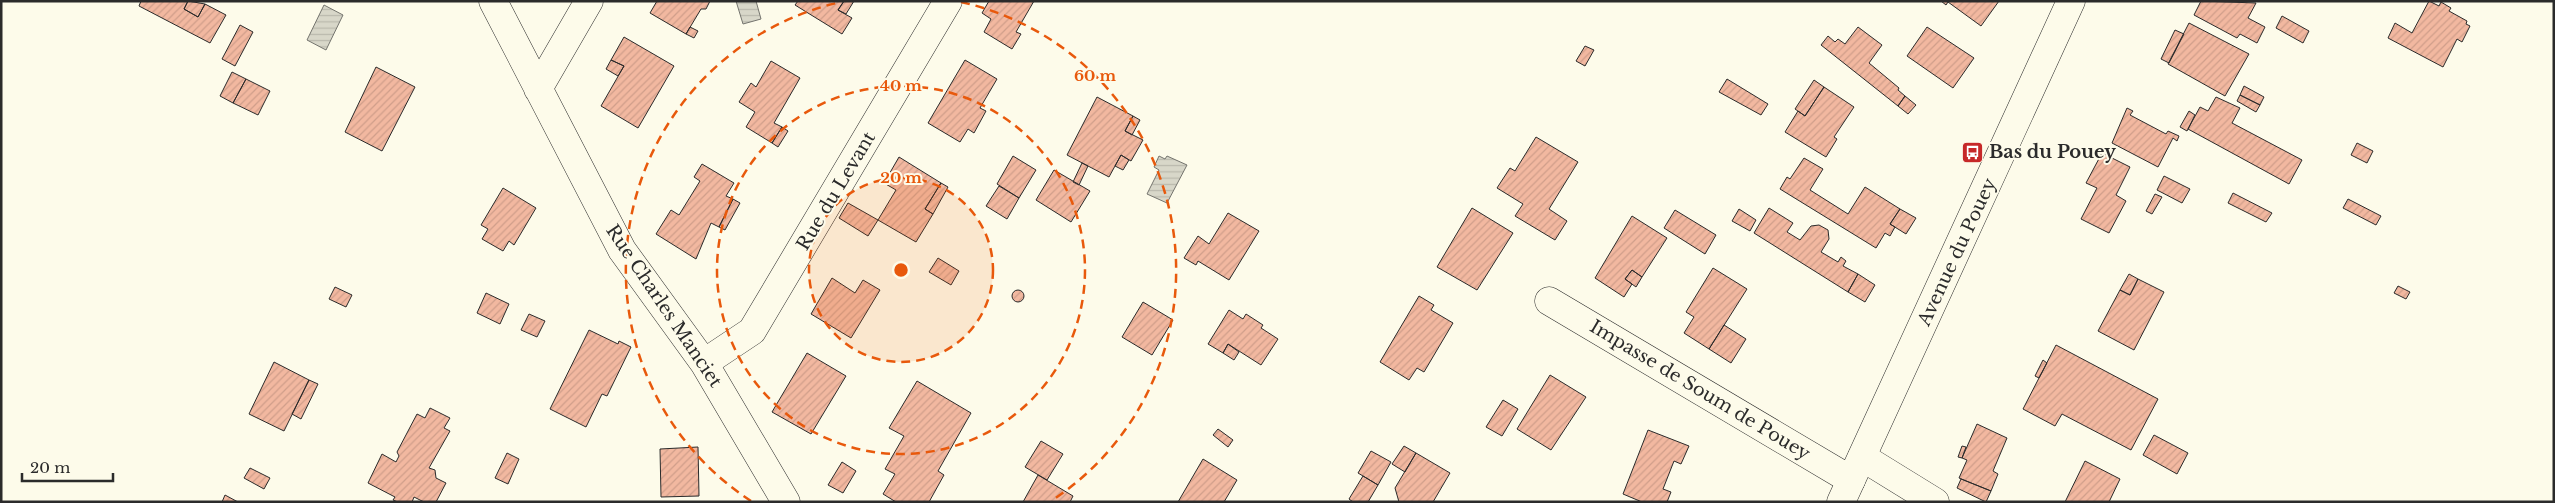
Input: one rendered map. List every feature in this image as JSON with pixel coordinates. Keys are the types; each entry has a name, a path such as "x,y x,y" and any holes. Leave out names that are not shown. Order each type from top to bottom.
{"street":[{"name":"Rue Charles Manciet","path":"493,1 622,250 704,363 786,502"},
{"path":"538,88 589,1"},
{"name":"Rue du Levant","path":"704,363 752,331 948,1"},
{"name":"Avenue du Pouey","path":"1851,480 2072,1"},
{"name":"Impasse de Soum de Pouey","path":"1549,301 1851,480 1935,502"}],"shaded area":[{"path":"736,1 756,1 761,19 743,24"},
{"path":"324,5 343,15 326,50 307,40"},
{"path":"1159,156 1165,159 1167,156 1187,165 1167,203 1147,194 1159,170 1154,167"}],"building":[{"path":"141,1 188,1 184,9 198,17 205,4 226,15 210,43 139,6"},
{"path":"188,1 205,4 198,17 184,9"},
{"path":"657,1 710,1 706,9 701,9 686,34 650,13"},
{"path":"798,1 844,1 838,10 852,18 842,34 795,5"},
{"path":"844,1 854,1 846,14 838,10"},
{"path":"989,1 1034,1 1016,32 1021,34 1012,49 984,32 991,19 982,13"},
{"path":"1941,1 1999,1 1981,26 1948,2 1946,5"},
{"path":"2201,1 2256,3 2248,18 2265,27 2257,43 2240,34 2237,38 2194,15"},
{"path":"2429,1 2439,6 2441,2 2451,8 2449,11 2467,21 2466,24 2470,26 2462,42 2457,39 2443,67 2388,38 2395,23 2412,33"},
{"path":"2282,16 2309,31 2303,43 2276,28"},
{"path":"2189,23 2249,54 2225,96 2168,64"},
{"path":"240,25 253,32 235,66 222,59"},
{"path":"690,27 698,31 694,38 686,34"},
{"path":"1858,27 1882,45 1869,63 1899,88 1898,90 1905,96 1898,106 1821,45 1828,36 1835,42 1838,39 1845,44"},
{"path":"1927,27 1974,58 1953,88 1907,56"},
{"path":"2175,30 2184,34 2169,63 2161,59"},
{"path":"624,37 674,66 638,128 601,106 624,66 611,60"},
{"path":"1585,46 1594,50 1585,66 1576,61"},
{"path":"611,60 624,66 618,76 606,69"},
{"path":"965,60 997,79 980,108 986,111 974,133 968,129 960,142 928,123"},
{"path":"771,61 800,78 774,123 782,127 772,143 746,127 755,112 739,102 751,83 756,87"},
{"path":"376,67 415,87 382,151 345,132"},
{"path":"232,72 246,79 233,103 220,96"},
{"path":"246,79 270,91 258,115 233,103"},
{"path":"1727,79 1768,104 1761,115 1719,92"},
{"path":"1814,80 1824,87 1805,116 1795,109"},
{"path":"2244,86 2264,97 2260,105 2240,95"},
{"path":"1824,87 1854,107 1834,137 1837,139 1826,157 1785,132 1798,111 1805,116"},
{"path":"2240,95 2260,105 2256,112 2237,101"},
{"path":"1905,96 1916,105 1908,114 1898,106"},
{"path":"1097,97 1133,116 1125,131 1143,140 1131,161 1121,155 1109,177 1067,155"},
{"path":"2216,97 2240,108 2232,123 2302,160 2289,184 2188,129 2200,107 2208,111"},
{"path":"2127,108 2133,111 2130,115 2166,134 2168,131 2179,136 2177,141 2173,138 2158,167 2112,143"},
{"path":"2189,111 2195,115 2187,131 2180,127"},
{"path":"1133,116 1140,120 1132,135 1125,131"},
{"path":"782,127 788,131 778,147 772,143"},
{"path":"1536,137 1578,162 1549,209 1567,221 1555,240 1515,216 1523,204 1497,188 1510,168 1515,171"},
{"path":"2357,143 2373,151 2367,163 2351,155"},
{"path":"2102,153 2130,167 2116,195 2126,201 2109,233 2081,219 2097,188 2086,183"},
{"path":"1121,155 1129,160 1123,170 1115,166"},
{"path":"1013,156 1036,170 1019,198 997,184"},
{"path":"899,157 941,183 925,209 933,214 916,242 878,220 896,190 884,183"},
{"path":"1804,158 1823,169 1810,190 1848,214 1865,187 1900,209 1890,224 1895,227 1890,236 1885,233 1876,248 1780,189 1787,177 1790,179"},
{"path":"1082,163 1088,166 1079,185 1073,182"},
{"path":"702,164 734,183 726,196 733,199 719,227 711,223 696,259 656,234 671,210 679,215 700,181 694,177"},
{"path":"1054,170 1090,191 1071,222 1036,200"},
{"path":"2164,176 2190,189 2182,203 2157,190"},
{"path":"941,183 948,187 933,214 925,209"},
{"path":"999,186 1019,198 1007,219 986,206"},
{"path":"503,188 536,208 514,245 509,241 503,251 482,239 488,229 481,225"},
{"path":"2233,193 2272,213 2266,222 2228,203"},
{"path":"2155,194 2162,197 2152,214 2146,211"},
{"path":"733,199 740,203 725,230 719,227"},
{"path":"2348,199 2381,216 2376,225 2343,208"},
{"path":"848,203 878,220 868,236 839,218"},
{"path":"1472,208 1513,233 1477,290 1437,267"},
{"path":"1769,208 1793,223 1787,232 1800,240 1811,226 1819,225 1828,230 1829,239 1821,252 1838,262 1841,257 1846,261 1843,266 1858,274 1848,292 1754,233"},
{"path":"1739,209 1756,220 1750,231 1732,221"},
{"path":"1900,209 1916,218 1906,234 1890,224"},
{"path":"1675,210 1716,235 1705,254 1664,228"},
{"path":"1228,213 1259,231 1229,280 1198,261 1196,265 1184,258 1198,236 1209,244"},
{"path":"1632,216 1667,238 1642,277 1632,270 1625,279 1632,284 1624,297 1595,278"},
{"path":"938,258 959,271 951,285 929,272"},
{"path":"1713,268 1747,289 1709,349 1684,333 1694,317 1686,312"},
{"path":"1632,270 1642,277 1636,287 1625,279"},
{"path":"1858,274 1875,285 1865,302 1848,292"},
{"path":"2129,274 2138,279 2130,295 2120,290"},
{"path":"832,278 855,293 863,280 880,290 851,338 811,314"},
{"path":"2138,279 2164,292 2134,350 2098,331 2120,290 2130,295"},
{"path":"2398,286 2410,292 2406,299 2394,293"},
{"path":"335,287 352,295 346,307 329,299"},
{"path":"1016,290 1020,290 1024,296 1020,302 1016,302 1012,298 1012,294"},
{"path":"486,293 509,304 500,324 477,313"},
{"path":"1419,296 1434,305 1431,310 1453,323 1424,372 1417,368 1409,380 1380,362"},
{"path":"1143,302 1173,320 1152,355 1122,337"},
{"path":"1229,310 1243,319 1246,314 1263,325 1261,328 1278,339 1261,365 1228,344 1223,353 1208,344"},
{"path":"529,314 545,321 537,337 521,330"},
{"path":"1724,325 1746,339 1731,363 1709,349"},
{"path":"589,330 618,344 619,341 631,347 607,396 602,394 586,427 550,409"},
{"path":"1228,344 1239,352 1234,360 1223,353"},
{"path":"2056,345 2158,399 2131,450 2062,414 2055,426 2023,409"},
{"path":"807,353 846,376 811,434 772,412"},
{"path":"2043,360 2047,363 2039,378 2035,376"},
{"path":"274,362 309,380 284,431 249,414"},
{"path":"1550,375 1586,397 1551,450 1517,429"},
{"path":"309,380 318,384 301,419 292,414"},
{"path":"917,381 971,413 938,471 944,475 929,502 896,502 883,494 895,474 885,469 904,436 889,428"},
{"path":"1503,400 1518,409 1502,436 1486,427"},
{"path":"430,408 450,418 444,428 450,431 429,468 435,470 436,478 446,483 436,502 424,502 414,497 412,502 398,502 393,500 395,497 368,483 382,454 396,462 399,456 397,452 417,414 425,418"},
{"path":"1977,424 2007,438 1993,471 1998,474 1991,491 1959,478 1967,460 1962,458"},
{"path":"1218,429 1233,440 1228,447 1213,435"},
{"path":"1648,430 1689,446 1681,464 1674,461 1663,489 1671,492 1667,502 1642,502 1623,494"},
{"path":"2154,435 2188,453 2177,474 2143,455"},
{"path":"1041,441 1063,454 1047,480 1025,467"},
{"path":"1404,446 1416,453 1405,472 1392,464"},
{"path":"1962,446 1966,447 1962,458 1958,457"},
{"path":"698,447 699,496 661,497 660,449"},
{"path":"1371,451 1391,462 1378,485 1358,473"},
{"path":"507,453 519,459 508,484 495,478"},
{"path":"1416,453 1450,473 1433,502 1399,502 1395,488"},
{"path":"1203,459 1237,480 1224,502 1178,502"},
{"path":"2085,461 2120,479 2109,502 2065,502"},
{"path":"842,462 856,471 843,493 828,485"},
{"path":"250,468 270,478 264,489 244,478"},
{"path":"1038,475 1073,496 1070,502 1023,502"},
{"path":"1363,476 1378,485 1368,502 1353,502 1349,499"},
{"path":"1961,479 1991,491 1986,502 1957,488"},
{"path":"225,495 238,502 222,502"}],"place":[{"name":"Bas du Pouey","path":"1973,152"}]}
